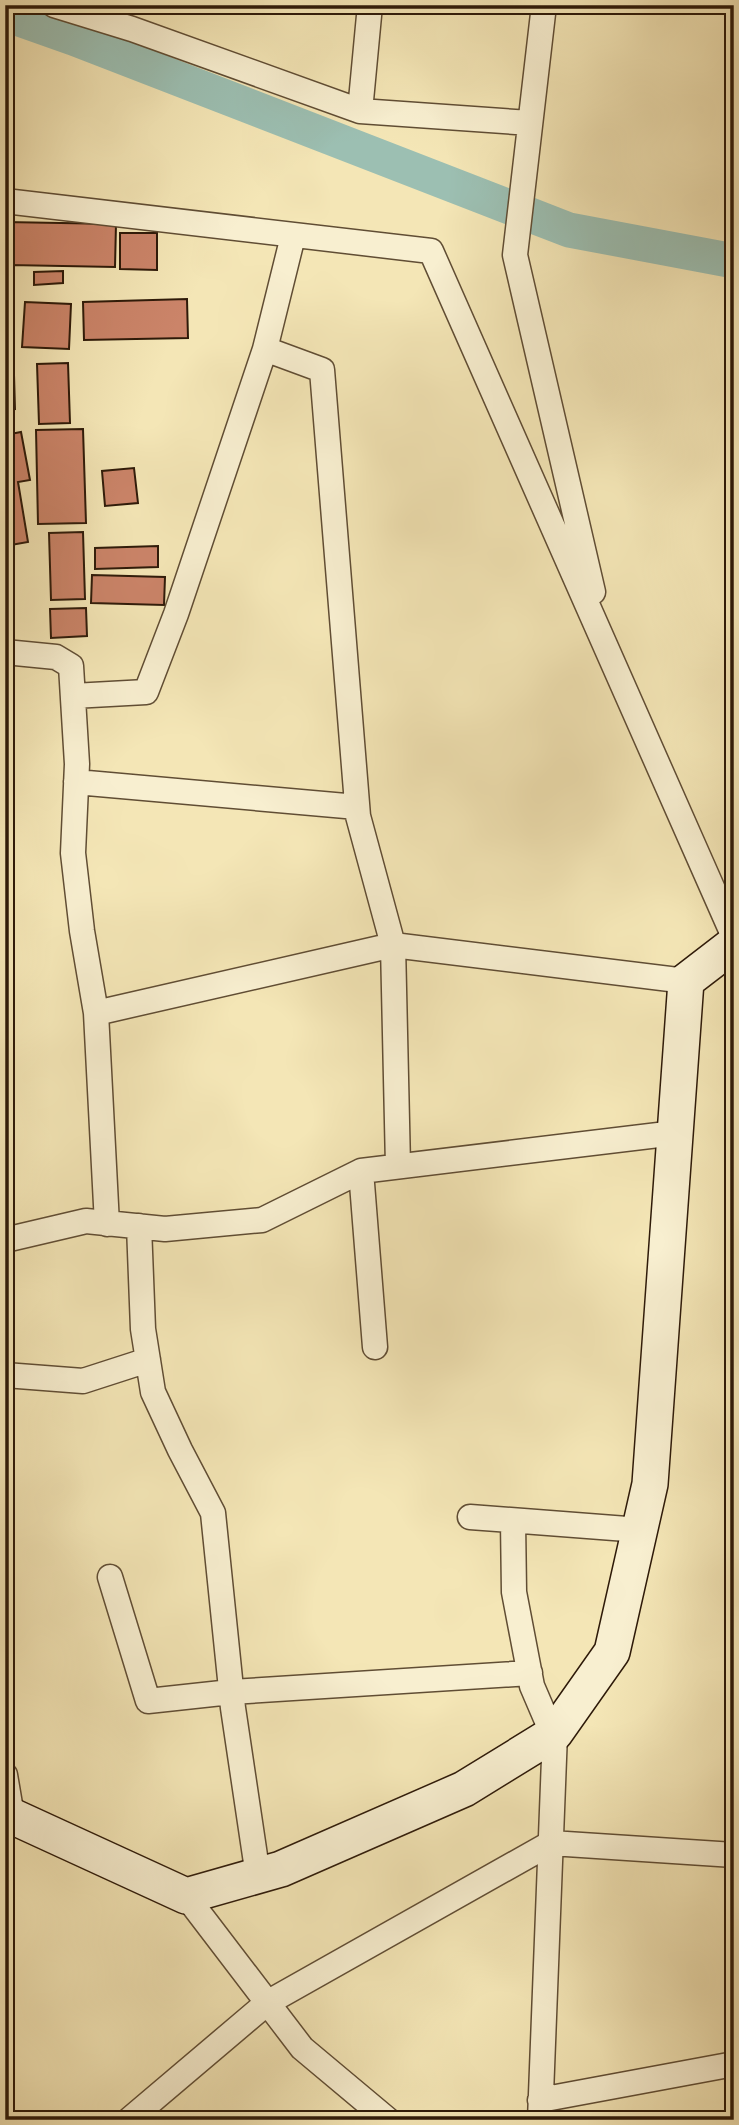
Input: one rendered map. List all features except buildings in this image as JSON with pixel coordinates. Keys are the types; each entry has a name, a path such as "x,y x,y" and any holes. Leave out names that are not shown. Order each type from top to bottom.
{"main road":[{"path":"9,1815 186,1896 281,1869 464,1789 554,1734 612,1653 650,1484 686,981 734,944"}],"street":[{"path":"54,5 132,29 360,111 529,131"},
{"path":"360,111 370,5"},
{"path":"544,5 515,255 607,650"},
{"path":"5,201 431,251 734,937"},
{"path":"73,696 146,692 176,614 265,349 293,236"},
{"path":"265,349 322,370 357,807 393,945 398,1166"},
{"path":"5,652 56,656 71,666 77,764 73,853 82,931 96,1013 107,1224"},
{"path":"76,782 357,807"},
{"path":"96,1013 393,945 686,981"},
{"path":"5,1240 86,1222 165,1229 262,1220 362,1171 675,1133"},
{"path":"362,1171 375,1347"},
{"path":"139,1226 144,1329 153,1392 213,1513 231,1692 258,1876"},
{"path":"5,1375 83,1381 148,1360"},
{"path":"470,1517 639,1530"},
{"path":"513,1521 514,1592 532,1686 554,1734 540,2110 734,2064"},
{"path":"110,1577 148,1701 231,1692 530,1672"},
{"path":"5,1775 9,1815"},
{"path":"129,2120 267,2003 551,1843 733,1857"},
{"path":"186,1896 302,2048 388,2120"}],"waterway":[{"path":"5,14 569,230 734,261"}]}
